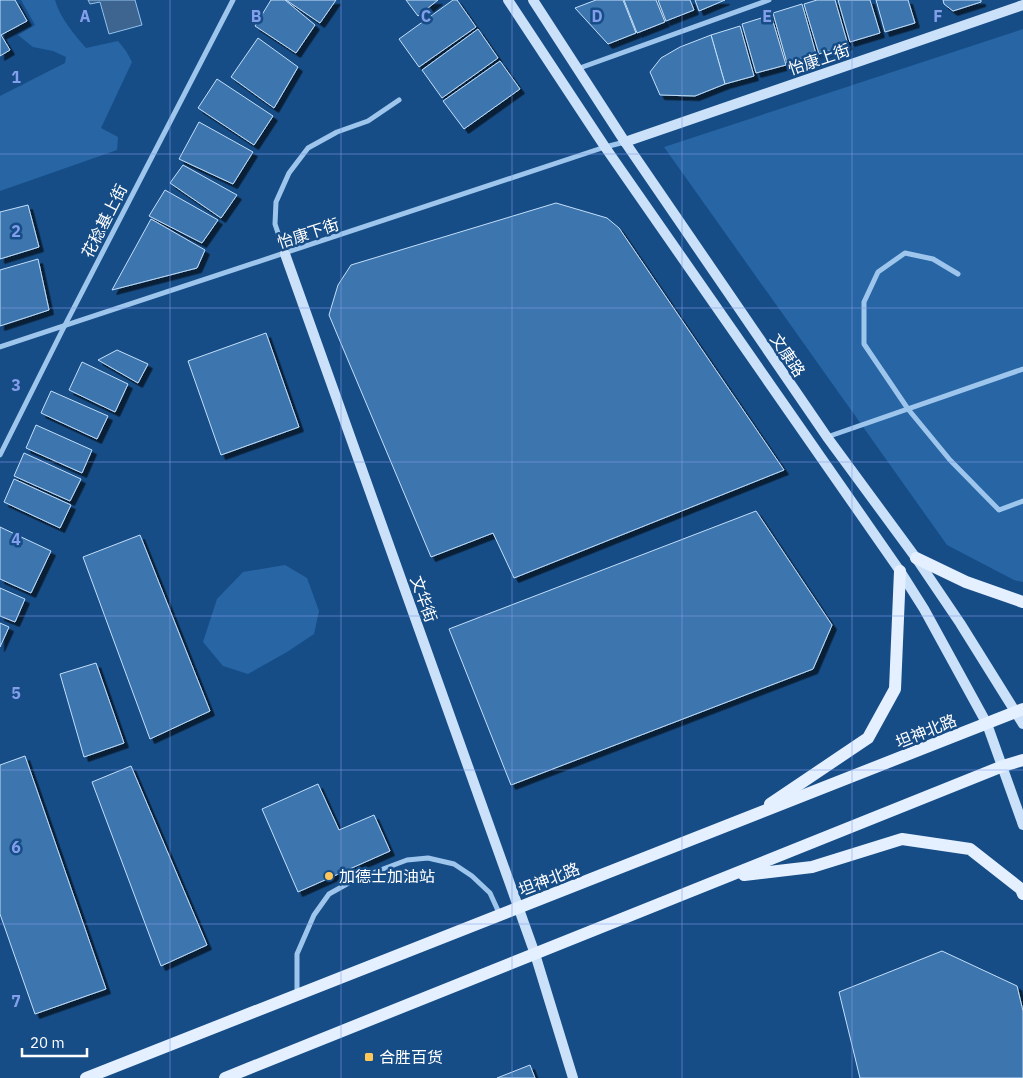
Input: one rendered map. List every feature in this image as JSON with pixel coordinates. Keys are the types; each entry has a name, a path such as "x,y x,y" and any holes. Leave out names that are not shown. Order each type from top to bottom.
{"main road":[{"path":"916,558 966,582 1023,602"},
{"path":"750,817 868,738 895,689 900,571"},
{"name":"坦神北路","path":"86,1078 1020,711"},
{"path":"225,1078 1003,766 1023,760"},
{"path":"727,877 812,867 902,839 970,849 1021,890 1023,894"}],"street":[{"name":"花稔基上街","path":"0,455 233,0"},
{"path":"508,0 604,147 900,571 924,609 987,724 1023,825"},
{"name":"文康路","path":"532,0 624,142 827,438 916,558 1020,711 1023,724"},
{"path":"577,69 769,0"},
{"name":"怡康上街","path":"624,142 1023,5"},
{"path":"285,254 275,224 276,202 289,173 308,148 337,132 368,120 399,100"},
{"name":"怡康下街","path":"0,347 624,142"},
{"path":"958,274 933,259 905,253 878,272 864,302 864,344 908,409 950,460 999,510 1023,501"},
{"name":"文华街","path":"285,254 519,908 573,1078"},
{"path":"827,438 1023,369"},
{"path":"296,995 297,954 314,915 329,894 354,880 408,860 428,858 454,864 472,876 490,893 500,915"}],"shaded area":[{"path":"21,0 55,0 64,19 86,48 118,41 132,62 101,128 118,137 117,150 0,191 0,96 65,63 66,57 53,51 33,47 18,35 35,25"},
{"path":"88,0 135,0 142,25 109,34 100,2 90,4"},
{"path":"1023,29 1023,582 1014,580 947,545 664,147"},
{"path":"285,565 307,578 319,611 314,634 248,674 223,666 203,642 217,599 243,572"}],"building":[{"path":"0,0 15,0 27,21 1,35 10,50 0,56"},
{"path":"271,0 285,0 315,25 296,53 255,26"},
{"path":"286,0 336,0 320,23"},
{"path":"406,0 438,0 418,16"},
{"path":"453,0 457,0 476,27 419,67 399,39"},
{"path":"596,0 623,0 636,33 608,44 575,8"},
{"path":"624,0 656,0 665,22 637,33"},
{"path":"658,0 690,0 694,10 666,21"},
{"path":"695,0 725,0 699,11"},
{"path":"817,0 835,0 848,45 819,54 804,4"},
{"path":"838,0 870,0 880,33 850,42"},
{"path":"876,0 908,0 915,23 885,32"},
{"path":"943,0 981,0 981,2 953,11 944,4"},
{"path":"802,4 816,54 787,63 773,13"},
{"path":"771,15 786,65 756,73 742,24"},
{"path":"740,26 754,76 725,84 711,35"},
{"path":"478,29 498,58 442,98 422,70"},
{"path":"711,35 725,84 695,96 660,95 650,72 661,58 680,47"},
{"path":"258,38 298,67 274,108 231,77"},
{"path":"500,61 520,89 464,129 443,101"},
{"path":"217,79 273,116 254,145 198,108"},
{"path":"199,122 253,152 233,184 179,159"},
{"path":"183,165 237,195 221,218 170,183"},
{"path":"165,190 218,220 202,243 149,216"},
{"path":"556,203 607,218 619,228 784,470 514,578 493,533 431,557 329,315 338,285 351,265"},
{"path":"28,205 39,247 0,259 0,212"},
{"path":"151,219 205,250 197,268 112,290"},
{"path":"38,259 49,310 0,326 0,270"},
{"path":"266,333 299,427 221,455 188,361"},
{"path":"117,350 148,364 138,383 98,360"},
{"path":"82,362 128,384 115,412 69,390"},
{"path":"51,391 108,416 97,439 41,413"},
{"path":"36,425 92,450 82,473 26,448"},
{"path":"24,453 81,479 70,501 14,476"},
{"path":"14,479 71,505 60,528 4,502"},
{"path":"756,511 832,625 813,669 511,785 449,629"},
{"path":"0,527 51,551 31,593 0,579"},
{"path":"140,535 210,711 150,739 83,557"},
{"path":"0,588 25,599 15,622 0,616"},
{"path":"0,623 9,627 0,647"},
{"path":"96,663 124,743 84,757 60,674"},
{"path":"25,756 106,989 35,1014 0,914 0,765"},
{"path":"131,766 207,945 161,966 92,782"},
{"path":"318,784 339,830 374,815 390,851 298,892 262,809"},
{"path":"942,951 1017,986 1023,1011 1023,1078 860,1078 839,992"},
{"path":"530,1065 535,1078 497,1078"}],"place":[{"name":"加德士加油站","path":"329,876"},
{"name":"合胜百货","path":"369,1057"}]}
